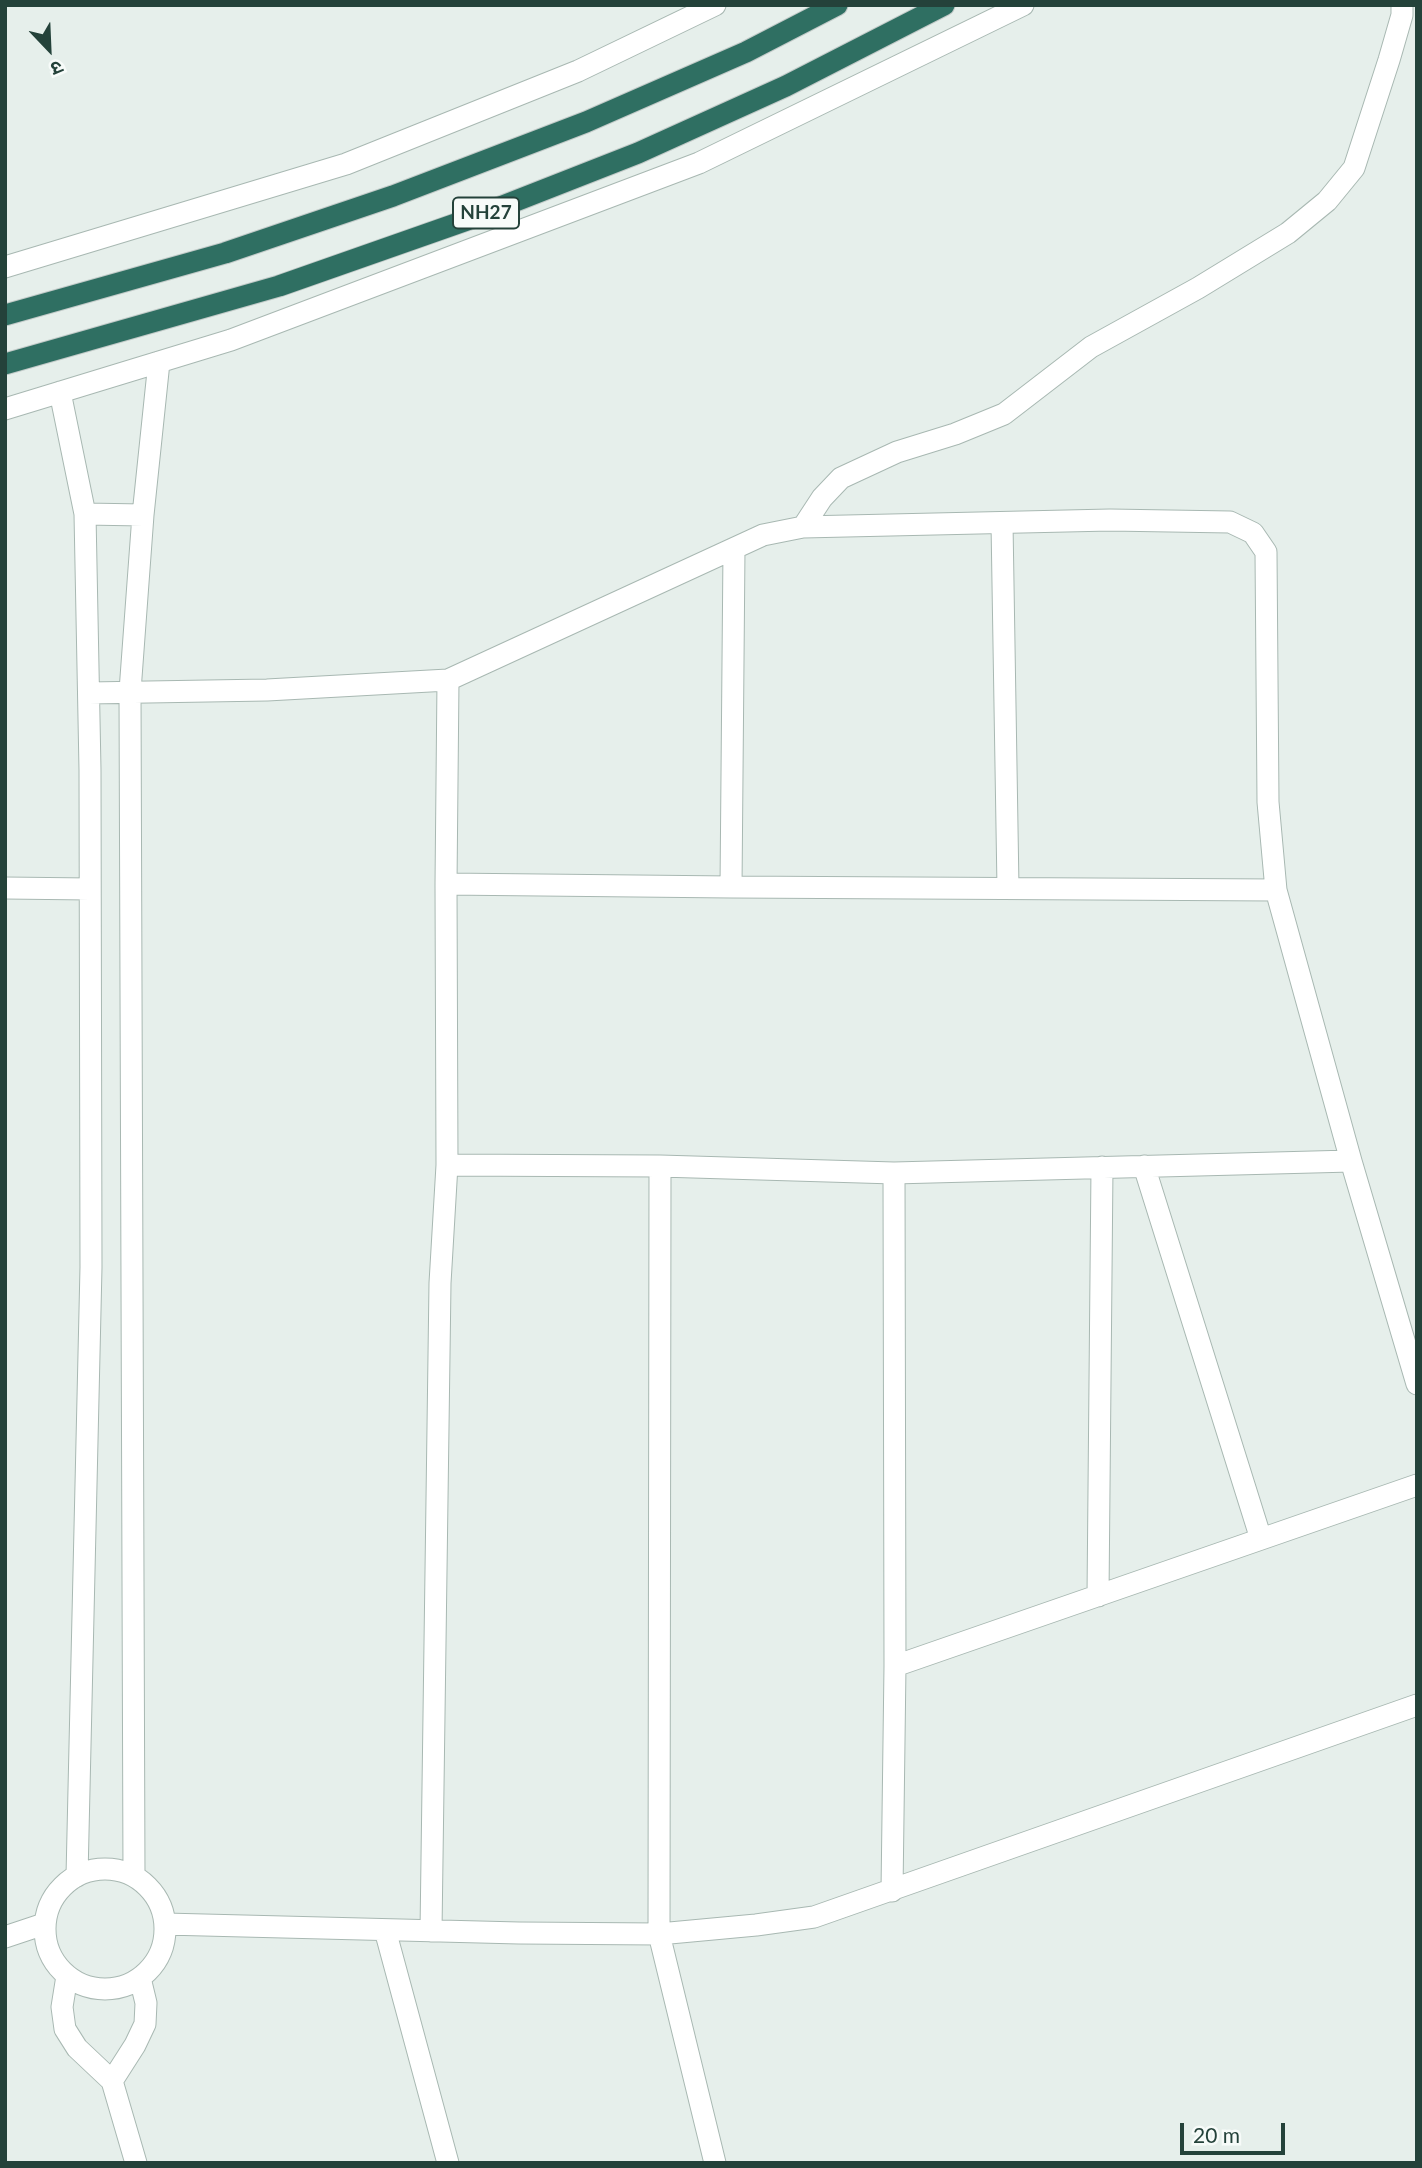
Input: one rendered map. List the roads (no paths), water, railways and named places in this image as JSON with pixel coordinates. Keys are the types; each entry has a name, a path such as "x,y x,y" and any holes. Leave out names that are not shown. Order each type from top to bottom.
{"highway":[{"name":"NH27","path":"5,315 225,253 393,196 586,122 746,52 837,5"},
{"name":"NH27","path":"5,363 279,286 467,220 638,153 786,86 944,5"}],"street":[{"path":"5,267 346,164 578,71 715,5"},
{"path":"5,409 231,340 699,163 1023,5"},
{"path":"803,527 822,498 841,478 897,452 955,434 1004,414 1091,347 1198,288 1288,233 1327,201 1354,168 1389,60 1402,15 1402,5"},
{"path":"134,1876 130,691 143,515 159,362"},
{"path":"60,392 85,514 89,693 91,1267 77,1876"},
{"path":"85,514 143,515"},
{"path":"89,693 267,690 448,680 763,535 803,527 1110,520 1230,522 1253,533 1266,552 1268,802 1276,890 1351,1161 1417,1384"},
{"path":"1002,523 1008,888"},
{"path":"731,887 734,549"},
{"path":"431,1931 440,1283 447,1165 448,680"},
{"path":"446,884 1276,890"},
{"path":"5,888 90,889"},
{"path":"447,1165 660,1166 894,1173 1351,1161"},
{"path":"660,1166 659,1934 715,2163"},
{"path":"1144,1166 1261,1539"},
{"path":"1098,1596 1102,1167"},
{"path":"891,1891 895,1666 894,1173"},
{"path":"895,1666 1417,1485"},
{"path":"165,1924 659,1934 814,1917 1417,1705"},
{"path":"95,1870 115,1870 134,1876 150,1889 160,1905 165,1924 163,1944 155,1962 139,1978 124,1986 104,1989 84,1986 67,1976 53,1961 46,1943 44,1924 50,1905 61,1888 77,1876 95,1870"},
{"path":"5,1937 44,1924"},
{"path":"385,1930 448,2163"},
{"path":"67,1976 62,2007 65,2029 77,2048 111,2081 136,2163"},
{"path":"111,2081 135,2045 145,2024 146,2003 139,1978"}]}
